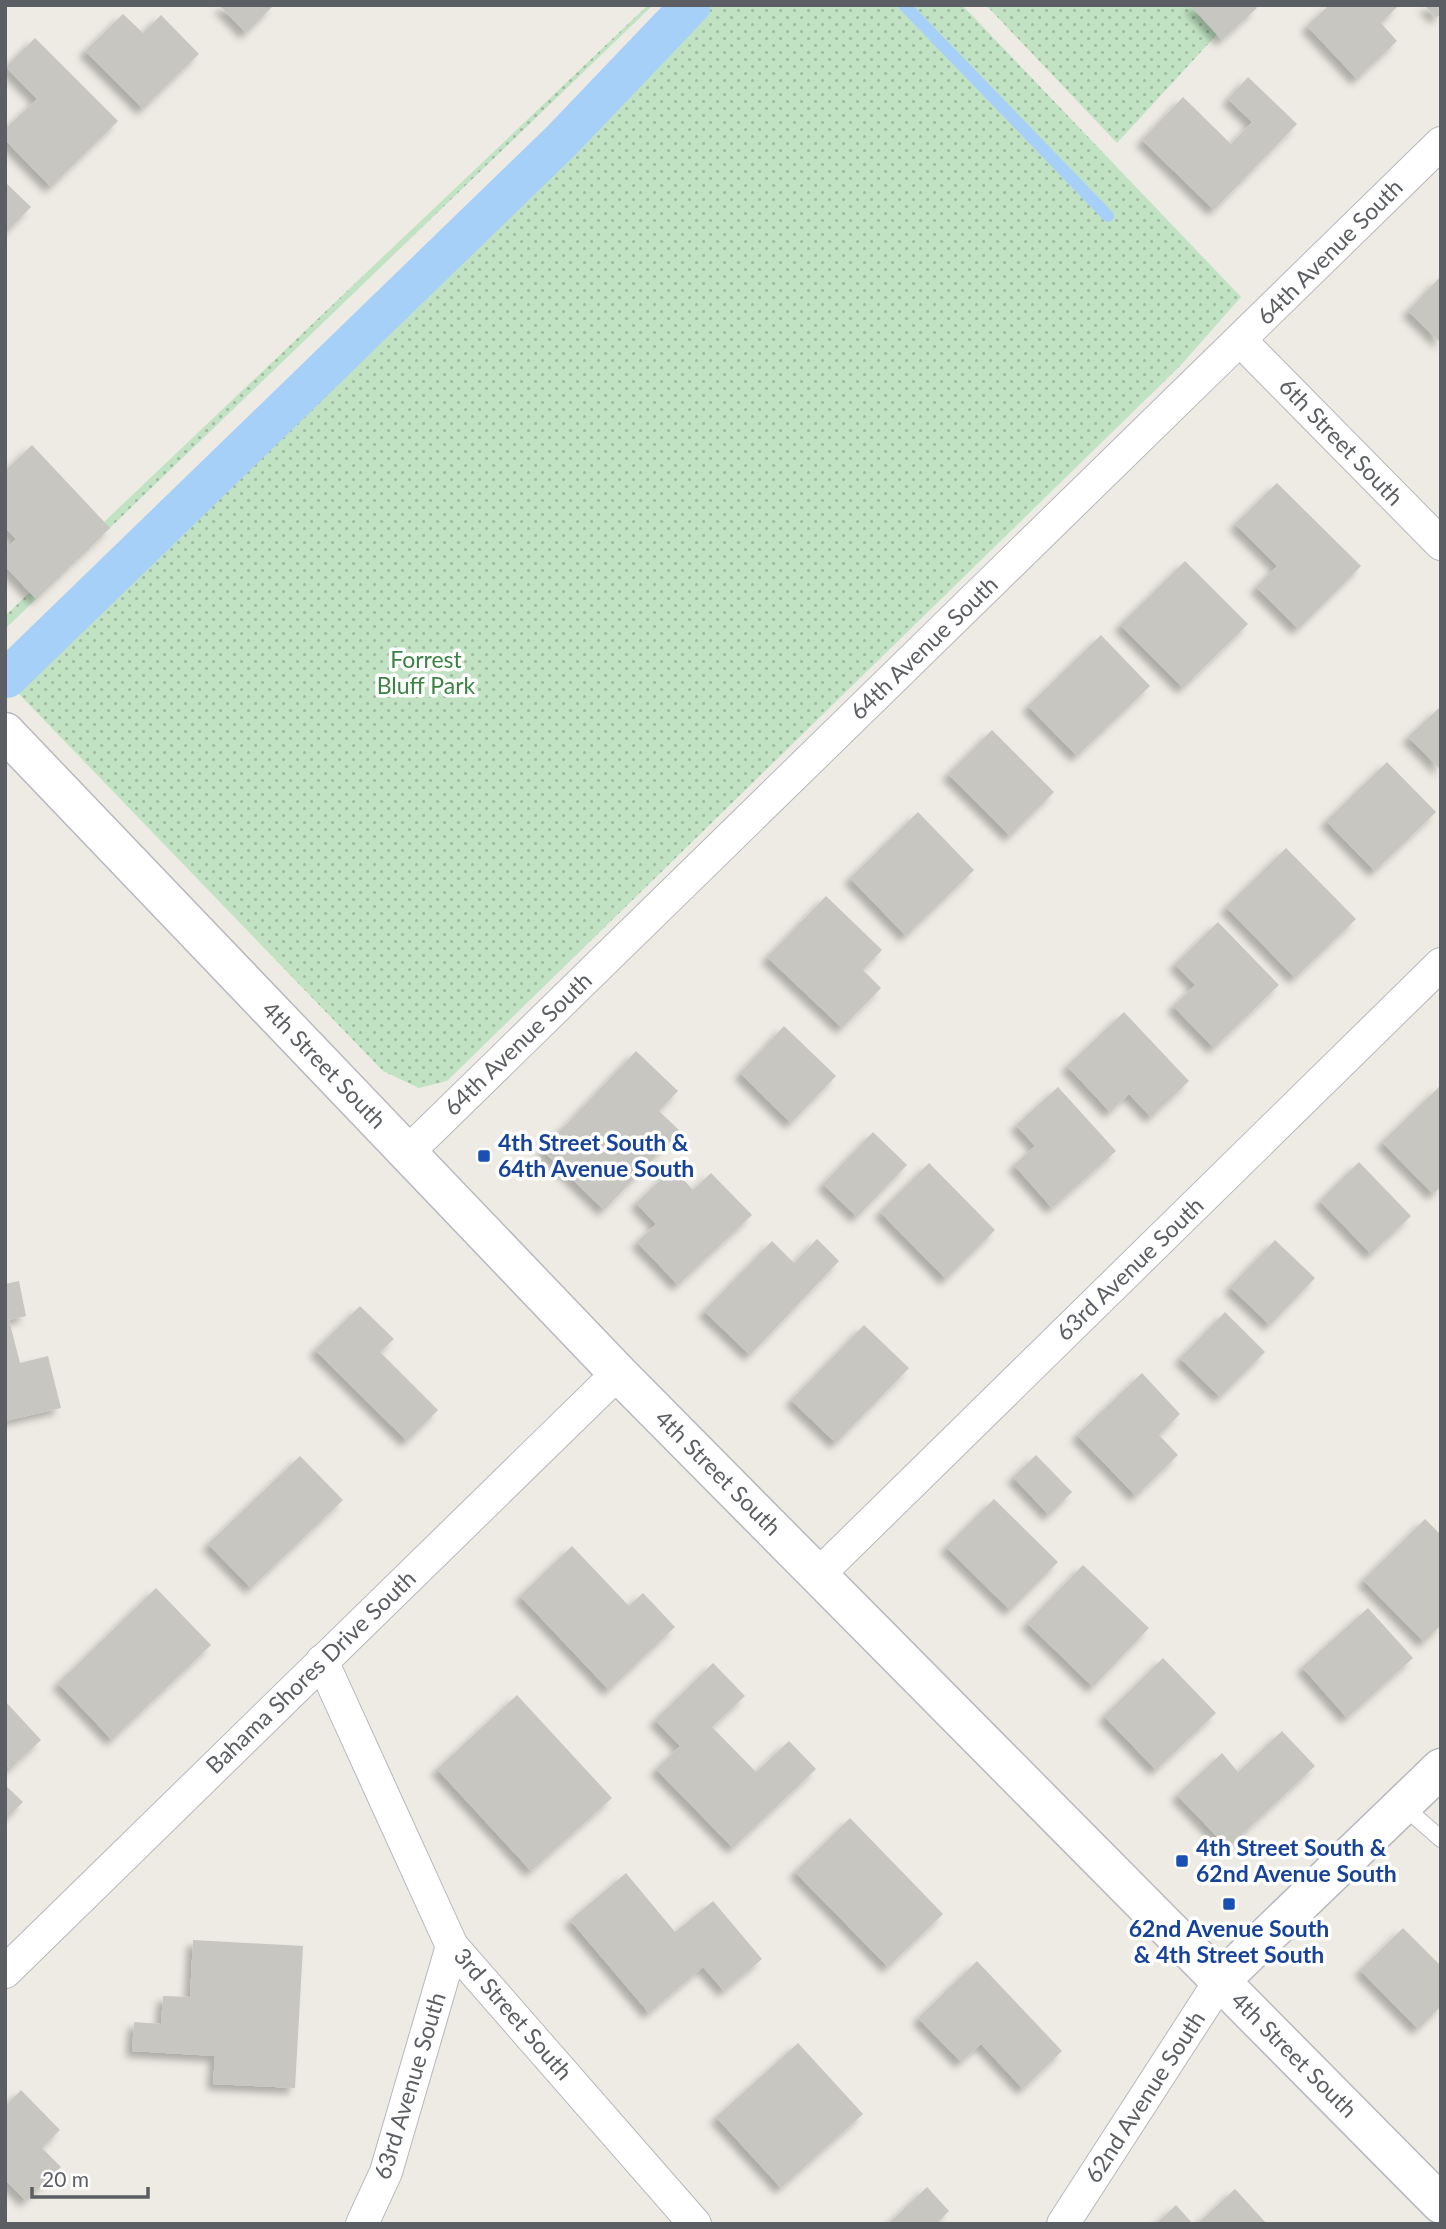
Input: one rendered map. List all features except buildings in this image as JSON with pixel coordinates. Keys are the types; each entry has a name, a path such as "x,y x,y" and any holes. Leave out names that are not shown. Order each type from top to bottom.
{"street":[{"name":"64th Avenue South","path":"407,1153 1441,143"},
{"name":"6th Street South","path":"1240,340 1441,544"},
{"name":"4th Street South","path":"5,732 618,1373 1441,2204"},
{"name":"63rd Avenue South","path":"818,1574 1441,964"},
{"name":"Bahama Shores Drive South","path":"5,1972 618,1373"},
{"name":"3rd Street South","path":"322,1661 452,1946 695,2224"},
{"name":"62nd Avenue South","path":"1063,2224 1220,1981 1441,1768"},
{"name":"63rd Avenue South","path":"362,2224 386,2172 452,1946"}],"lane":[{"path":"1402,1805 1441,1839"}],"green space":[{"path":"648,5 653,5 5,629 5,616"},
{"name":"Forrest Bluff Park","path":"681,5 962,5 1241,297 1180,366 447,1081 419,1088 383,1071 18,693 5,655"},
{"path":"986,5 1244,5 1117,143"}],"waterway":[{"path":"7,678 562,140 691,5"},
{"path":"904,5 1108,216"}],"place":[{"name":"4th Street South & 64th Avenue South","path":"484,1156"},
{"name":"4th Street South & 62nd Avenue South","path":"1182,1861"},
{"name":"62nd Avenue South & 4th Street South","path":"1229,1904"}]}
